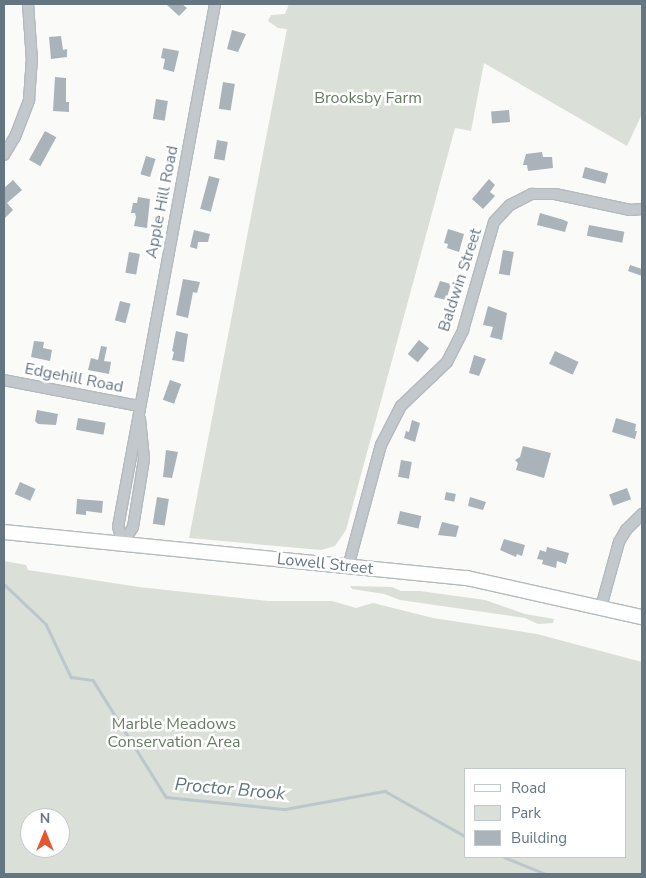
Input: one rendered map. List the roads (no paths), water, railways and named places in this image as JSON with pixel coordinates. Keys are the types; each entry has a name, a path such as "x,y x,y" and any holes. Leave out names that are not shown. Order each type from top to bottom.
{"main road":[{"name":"Lowell Street","path":"4,532 466,578 601,606 642,617"}],"street":[{"path":"4,155 15,137 29,100 32,61 28,4"},
{"name":"Apple Hill Road","path":"123,544 118,528 139,406 215,4"},
{"name":"Baldwin Street","path":"348,567 381,445 401,406 447,362 459,338 494,222 510,205 532,194 555,194 630,210 642,209"},
{"name":"Edgehill Road","path":"4,380 139,406"},
{"name":"Apple Hill Road","path":"123,544 133,527 144,459 139,406"},
{"path":"601,606 619,542 633,522 642,514"}],"waterway":[{"name":"Proctor Brook","path":"4,584 46,624 71,677 93,680 166,797 285,809 385,791 463,835"},
{"name":"Proctor Brook","path":"506,858 546,874"}],"park label":[{"name":"Brooksby Farm","path":"368,98"},
{"name":"Marble Meadows Conservation Area","path":"174,733"}]}
